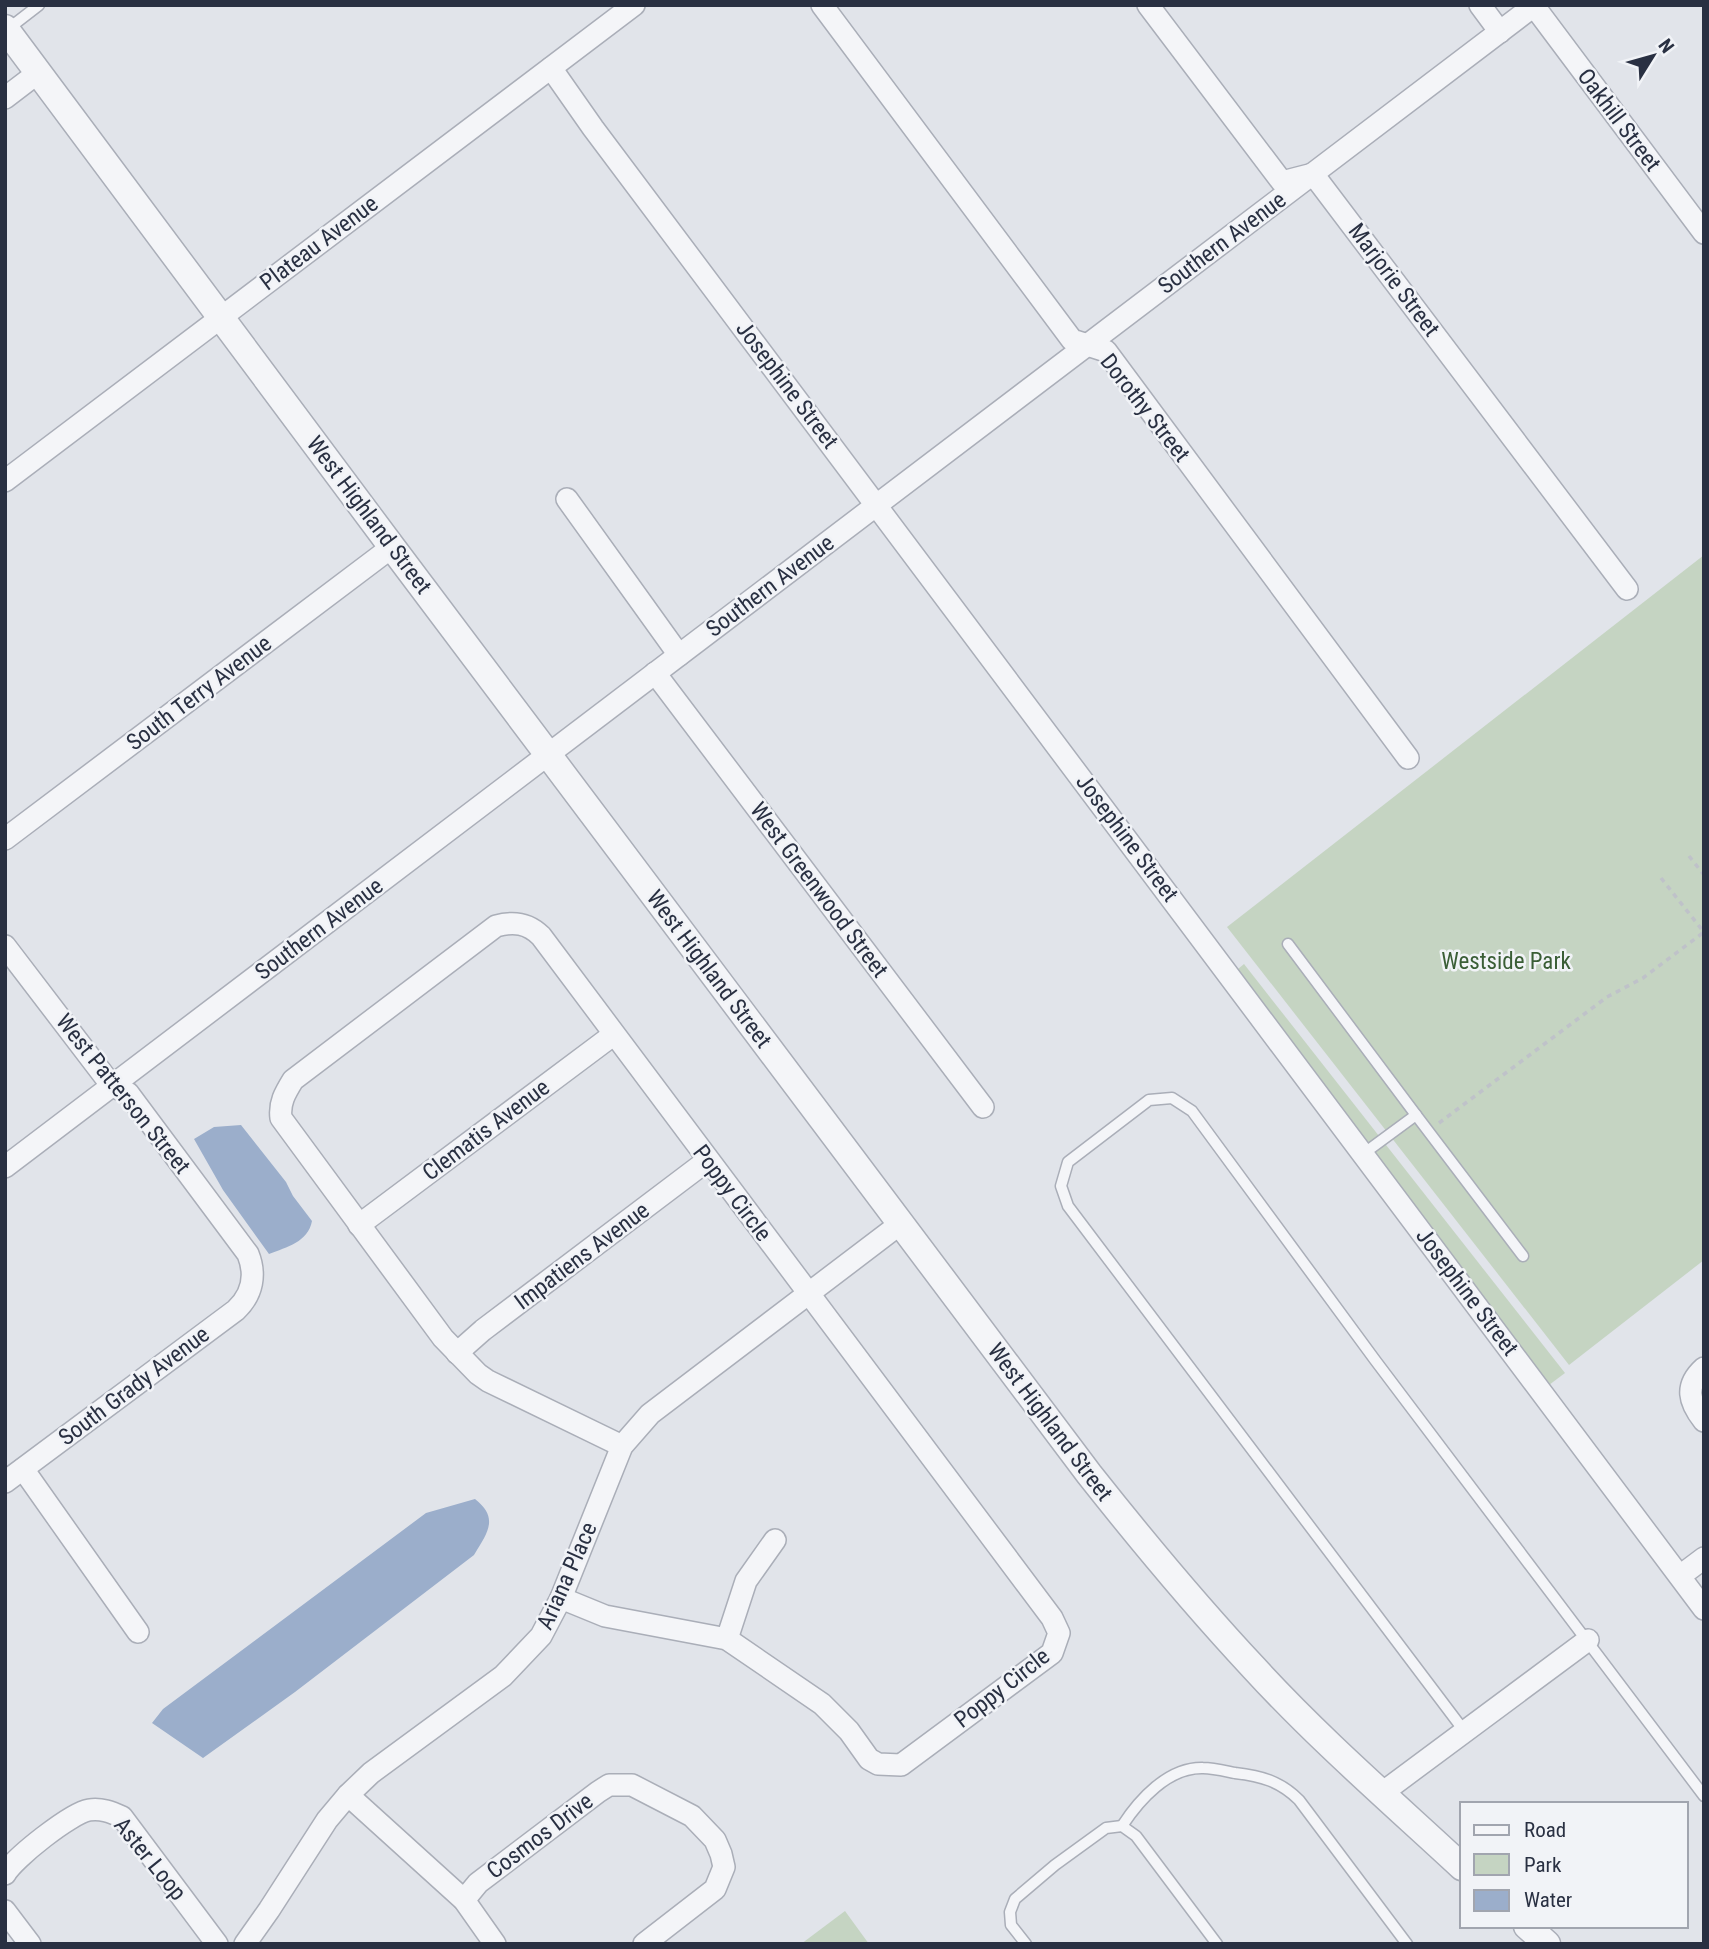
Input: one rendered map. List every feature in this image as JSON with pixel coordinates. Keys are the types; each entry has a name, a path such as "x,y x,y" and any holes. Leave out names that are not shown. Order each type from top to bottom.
{"street":[{"name":"Plateau Avenue","path":"6,480 634,5"},
{"name":"Dorothy Street","path":"821,5 1072,340 1106,351 1408,758"},
{"path":"1148,5 1282,181 1312,174"},
{"path":"1480,5 1500,32"},
{"name":"Southern Avenue","path":"5,1167 1534,6"},
{"name":"Oakhill Street","path":"1534,6 1704,233"},
{"name":"West Highland Street","path":"6,29 1088,1474 1159,1562 1255,1670 1351,1765 1460,1865"},
{"name":"Josephine Street","path":"551,68 593,128 1704,1609"},
{"path":"5,98 39,72"},
{"name":"Marjorie Street","path":"1312,174 1627,589"},
{"path":"567,499 679,654"},
{"name":"South Terry Avenue","path":"5,839 392,547"},
{"name":"West Greenwood Street","path":"655,673 983,1107"},
{"name":"Poppy Circle","path":"561,1598 605,1616 727,1639 822,1704 849,1731 869,1759 891,1765 901,1765 1052,1653 1059,1633 1052,1618 532,928 507,923 496,926 293,1080 282,1098 280,1108 286,1127 359,1226 443,1338 478,1374 622,1446"},
{"name":"West Patterson Street","path":"5,946 112,1086 128,1093 248,1254 253,1266 252,1281"},
{"name":"Clematis Avenue","path":"359,1226 613,1035"},
{"name":"Impatiens Avenue","path":"457,1353 483,1330 708,1160"},
{"name":"Ariana Place","path":"245,1944 327,1820 348,1795 371,1773 503,1676 541,1636 561,1598 622,1446 656,1409 900,1224"},
{"name":"South Grady Avenue","path":"5,1482 236,1310 250,1292 252,1281"},
{"path":"1704,1368 1695,1377 1690,1396 1694,1408 1704,1421"},
{"path":"23,1469 138,1632"},
{"path":"727,1639 746,1581 775,1540"},
{"path":"1680,1576 1704,1558"},
{"path":"1382,1793 1588,1640"},
{"name":"Cosmos Drive","path":"464,1899 478,1883 598,1792 609,1785 632,1785 692,1816 715,1840 724,1867 715,1889 644,1944"},
{"path":"348,1795 464,1899 495,1944"},
{"name":"Aster Loop","path":"5,1874 26,1852 79,1813 99,1809 111,1812 122,1817 217,1944"},
{"path":"5,1911 30,1944"},
{"path":"1529,1928 1547,1944"}],"lane":[{"path":"6,29 38,5"},
{"path":"1288,944 1523,1256"},
{"path":"1465,1732 1068,1206 1061,1186 1068,1162 1149,1100 1172,1098 1192,1111 1375,1360 1704,1796"},
{"path":"1363,1154 1416,1115"},
{"path":"1122,1826 1134,1807 1147,1794 1167,1779 1186,1771 1202,1768 1272,1779 1299,1800 1407,1944"},
{"path":"1026,1944 1012,1925 1010,1912 1015,1899 1055,1865 1106,1828 1122,1826 1136,1836 1217,1944"}],"path":[{"path":"1689,856 1704,875"},
{"path":"1429,1131 1608,997 1643,978 1704,932 1661,878"}],"green space":[{"name":"Westside Park","path":"1704,555 1704,1260 1569,1365 1227,927"},
{"path":"1244,964 1565,1373 1549,1385 1238,969"},
{"path":"845,1911 869,1944 801,1944"}],"water":[{"path":"241,1125 286,1182 312,1221 301,1239 269,1254 223,1190 194,1139 214,1127"},
{"path":"475,1499 487,1513 489,1526 474,1555 295,1692 203,1758 152,1723 163,1709 426,1513"}]}
